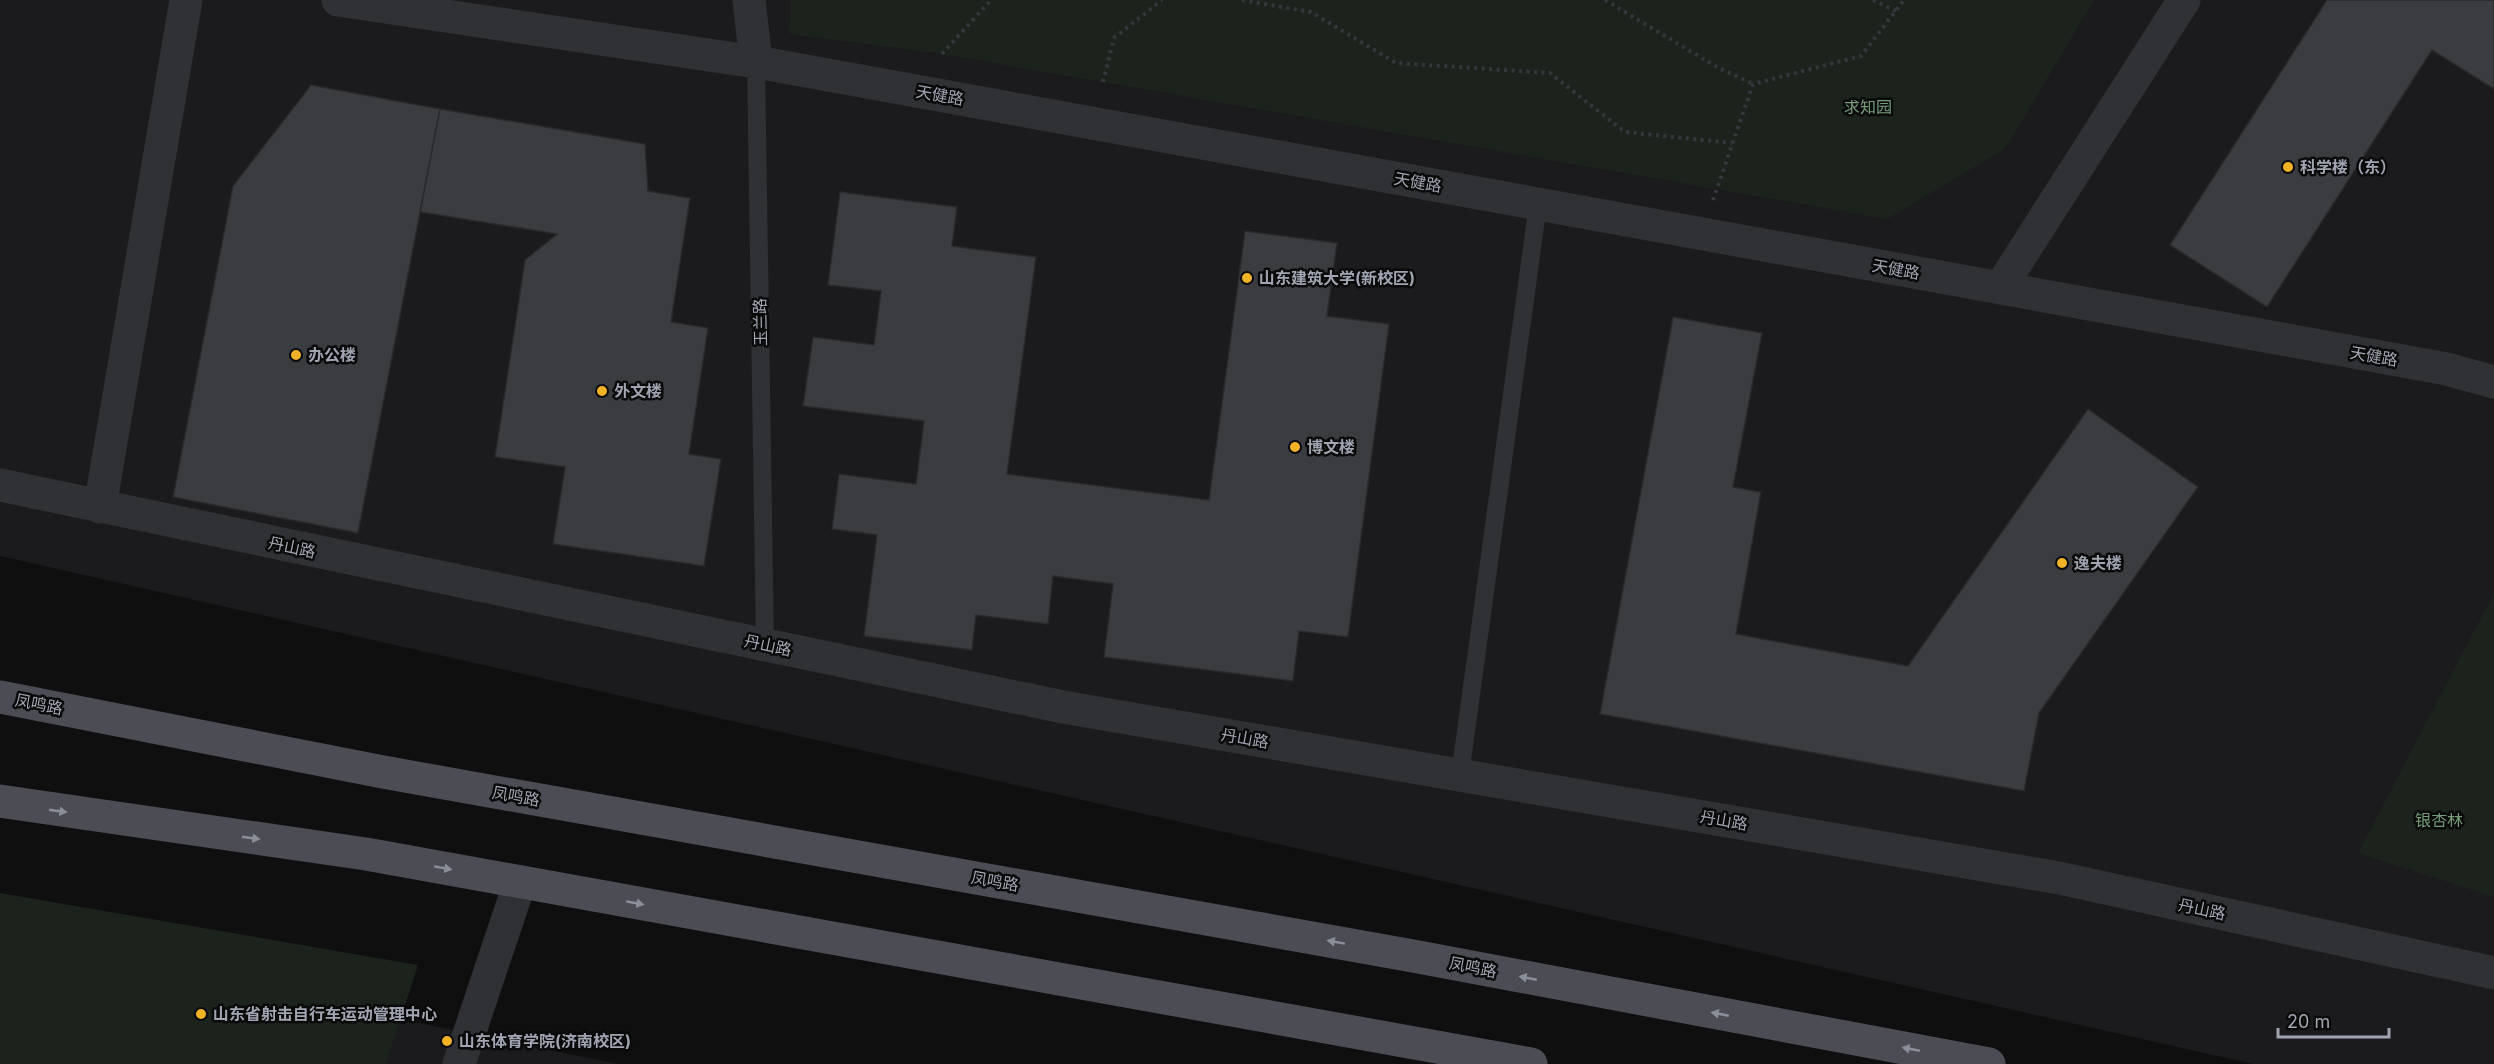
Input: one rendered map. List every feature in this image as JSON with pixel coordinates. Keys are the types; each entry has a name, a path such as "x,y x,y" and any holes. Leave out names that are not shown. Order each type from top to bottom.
{"main road":[{"name":"凤鸣路","path":"0,697 383,772 1413,956 1989,1064"},
{"path":"0,801 366,854 1531,1064"}],"street":[{"path":"100,507 186,0"},
{"name":"天健路","path":"338,0 756,62 2447,369 2494,382"},
{"name":"玉兰路","path":"749,0 756,62"},
{"path":"2000,288 2184,0"},
{"name":"丹山路","path":"0,485 1063,707 2059,878 2494,973"},
{"path":"465,1063 520,882"}],"lane":[{"name":"玉兰路","path":"756,62 765,645"},
{"path":"1460,775 1538,204"}],"path":[{"path":"942,54 991,0"},
{"path":"1103,82 1114,38 1162,0"},
{"path":"1242,0 1311,12 1396,63 1550,73 1625,132 1731,143"},
{"path":"1605,0 1715,66 1753,84 1861,56 1904,0"},
{"path":"1873,0 1896,11"},
{"path":"1705,234 1716,187 1753,84"}],"shaded area":[{"name":"山东建筑大学(新校区)","path":"0,0 2494,0 2494,1064 2253,1064 0,556"},
{"name":"山东体育学院(济南校区)","path":"395,1018 618,1064 380,1064"}],"green space":[{"name":"求知园","path":"791,0 2094,0 2005,149 1887,219 942,54 790,34"},
{"name":"银杏林","path":"2494,593 2494,897 2358,853"},
{"name":"山东省射击自行车运动管理中心","path":"0,893 418,965 386,1064 0,1064"}],"building":[{"name":"科学楼（东）","path":"2327,0 2494,0 2494,89 2432,50 2267,307 2170,245"},
{"name":"办公楼","path":"311,85 440,109 358,533 173,497 233,186"},
{"name":"外文楼","path":"440,109 645,144 648,191 690,198 671,322 708,328 689,454 721,459 704,566 553,544 565,467 495,457 525,260 557,234 420,212"},
{"name":"博文楼","path":"840,192 957,207 952,246 1036,257 1007,474 1209,500 1245,231 1337,243 1327,316 1389,324 1348,637 1299,631 1293,681 1104,657 1113,584 1053,576 1048,624 976,615 972,650 864,636 877,535 832,529 839,474 916,484 924,421 803,406 813,337 874,345 881,291 828,285"},
{"name":"逸夫楼","path":"1673,317 1762,333 1733,487 1761,492 1736,634 1908,666 2088,409 2198,487 2039,713 2024,791 1600,714"}],"place":[{"name":"科学楼（东）","path":"2288,167"},
{"name":"山东建筑大学(新校区)","path":"1247,278"},
{"name":"办公楼","path":"296,355"},
{"name":"外文楼","path":"602,391"},
{"name":"博文楼","path":"1295,447"},
{"name":"逸夫楼","path":"2062,563"},
{"name":"山东省射击自行车运动管理中心","path":"201,1014"},
{"name":"山东体育学院(济南校区)","path":"447,1041"}]}
